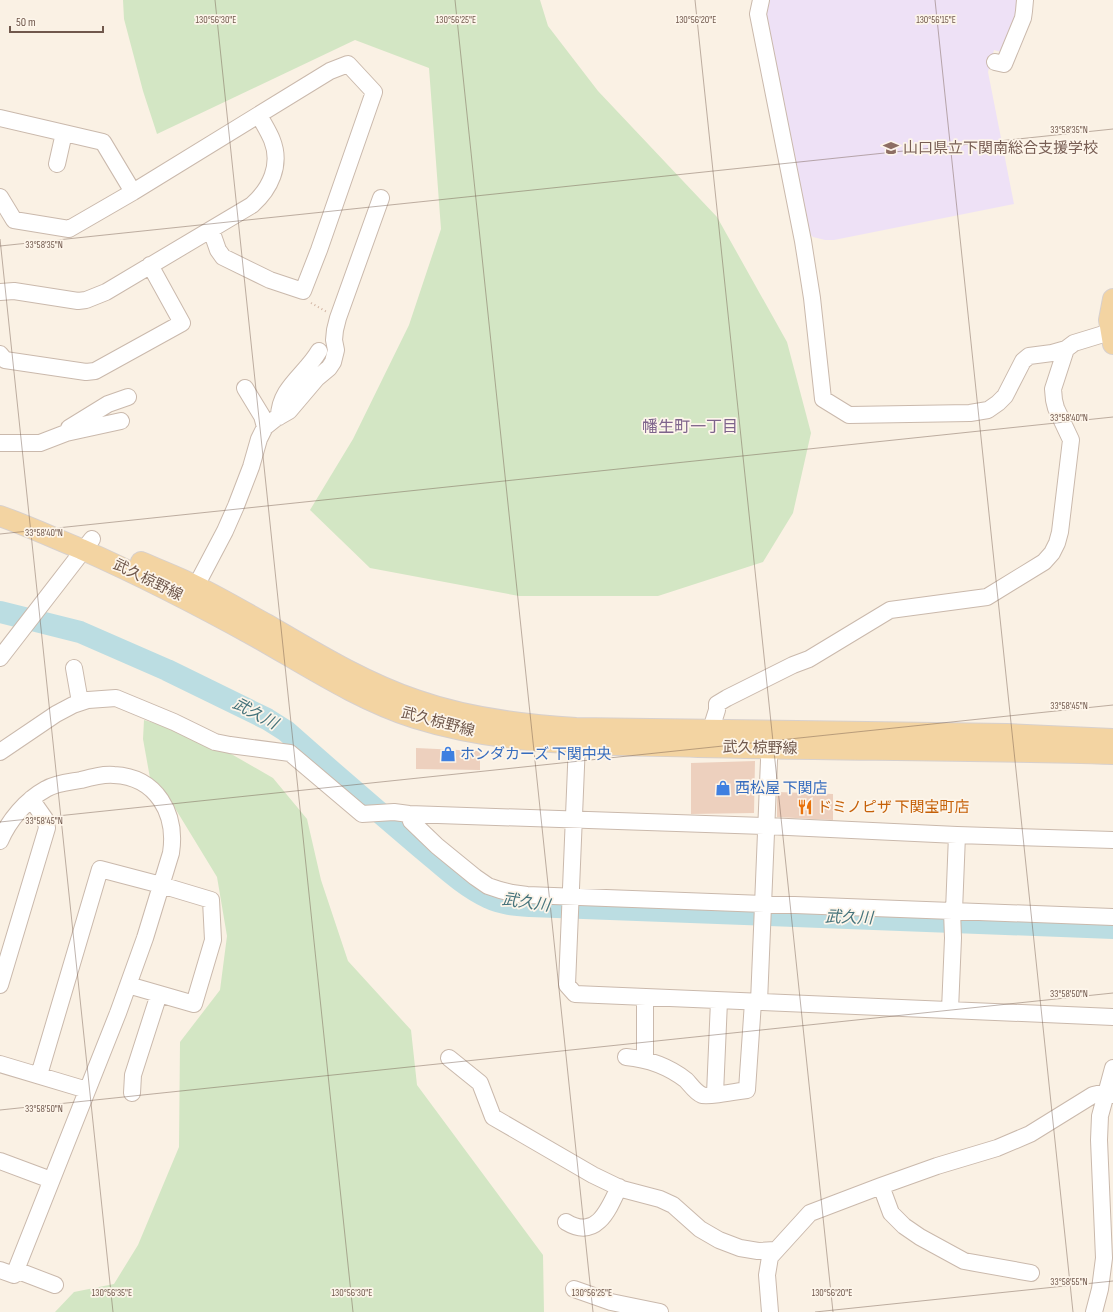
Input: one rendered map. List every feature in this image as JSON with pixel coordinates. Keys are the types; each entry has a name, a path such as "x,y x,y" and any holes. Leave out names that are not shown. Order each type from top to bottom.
{"main road":[{"path":"1112,338 1109,320 1113,299"},
{"name":"武久椋野線","path":"0,506 49,521 88,545"},
{"name":"武久椋野線","path":"0,516 45,534 88,545 140,562 372,701 414,717 460,730 501,737 577,744 1007,734 1113,739"},
{"name":"武久椋野線","path":"193,593 378,685 416,701 504,721 542,726 576,728 711,729 770,740 1006,751 1113,754"}],"street":[{"path":"761,0 758,14 803,241 812,298 823,399 849,415 970,413 988,410 1005,396 1023,361 1029,356 1052,353 1066,349 1074,343 1112,338"},
{"path":"994,62 1004,64 1022,18 1025,0"},
{"path":"0,196 14,220 69,230 330,71 348,64 374,92 319,250 303,291 270,280 224,257 218,250 211,230"},
{"path":"0,292 14,291 68,300 86,300 106,292 252,205 265,191 271,180 275,164 274,146 259,115"},
{"path":"0,118 103,142 133,192"},
{"path":"57,164 64,133"},
{"path":"193,593 236,506 251,467 259,439 265,427 289,411 317,378 329,368 335,356 336,350 334,340 338,318 381,198"},
{"path":"0,354 5,360 86,372 95,371 182,323 150,265"},
{"path":"711,729 717,710 717,704 793,665 809,659 890,610 987,597 1044,562 1052,553 1060,532 1071,440 1056,408 1054,400 1054,389 1066,349"},
{"path":"279,417 280,404 286,392 294,381 314,360 319,351"},
{"path":"245,388 262,416 265,427"},
{"path":"58,436 108,404 128,397"},
{"path":"0,443 40,442 58,436 121,421"},
{"path":"0,658 88,545"},
{"path":"74,668 80,702"},
{"path":"0,752 56,714 80,702 103,698 116,698 174,722 215,742 290,753 362,814 401,813 1113,840"},
{"path":"626,1057 645,1059 654,1062 679,1075 702,1096 747,1090 762,923 770,740"},
{"path":"577,744 567,985 575,994 1113,1017"},
{"path":"0,841 7,826 22,808 31,799 47,788 58,784 113,775 135,778 158,796 166,809 172,828 173,840 171,853 145,938 14,1275 0,1270"},
{"path":"0,985 47,828 45,819 31,799"},
{"path":"401,813 437,846 475,877 488,886 512,893 570,898 1113,918"},
{"path":"950,1010 957,835"},
{"path":"39,1075 100,869 211,900 213,940 194,1004 128,984"},
{"path":"132,1093 133,1075 159,994"},
{"path":"645,997 645,1059"},
{"path":"715,1094 719,1001"},
{"path":"449,1058 480,1083 493,1117 622,1189 660,1199 673,1205 710,1235 733,1246 758,1250 775,1250"},
{"path":"0,1064 87,1090"},
{"path":"1094,1312 1100,1289 1108,1227 1099,1140 1100,1116 1109,1093 1113,1068"},
{"path":"770,1312 767,1267 770,1257 810,1213 937,1166 997,1148 1021,1138 1093,1095 1109,1093"},
{"path":"0,1161 51,1180"},
{"path":"881,1186 891,1213 904,1226 920,1237 964,1261 1031,1274"},
{"path":"566,1222 575,1227 590,1227 604,1216 619,1187"},
{"path":"16,1270 55,1285"},
{"path":"574,1289 611,1302 660,1312"}],"path":[{"path":"303,291 307,300 338,318"}],"shaded area":[{"path":"767,0 1021,0 1020,13 1001,52 994,50 988,72 1014,204 834,240 825,240 813,237 808,232 795,159 791,158 764,15"}],"green space":[{"path":"123,0 540,0 548,26 598,91 717,217 787,342 811,433 793,513 763,562 658,596 519,596 370,568 310,510 353,439 409,325 441,229 429,68 355,40 157,134 143,91 124,19"},
{"path":"144,720 191,734 233,755 273,778 307,819 321,880 348,961 411,1030 417,1085 543,1255 544,1312 55,1312 74,1292 114,1284 138,1245 179,1147 180,1042 220,990 227,936 217,877 167,795 150,778 143,739"}],"building":[{"name":"ホンダカーズ 下関中央","path":"416,748 480,751 480,770 416,769"},
{"name":"西松屋 下関店","path":"755,761 754,813 691,814 691,763"},
{"name":"ドミノピザ 下関宝町店","path":"777,792 833,794 833,820 777,817"}],"waterway":[{"name":"武久川","path":"0,612 80,632 167,670 267,719 286,731 453,875 470,888 498,902 530,906 1113,928"}],"place":[{"name":"山口県立下関南総合支援学校","path":"891,148"},
{"name":"ホンダカーズ 下関中央","path":"448,754"},
{"name":"西松屋 下関店","path":"723,788"},
{"name":"ドミノピザ 下関宝町店","path":"805,807"}],"district":[{"name":"幡生町一丁目","path":"690,427"}]}
